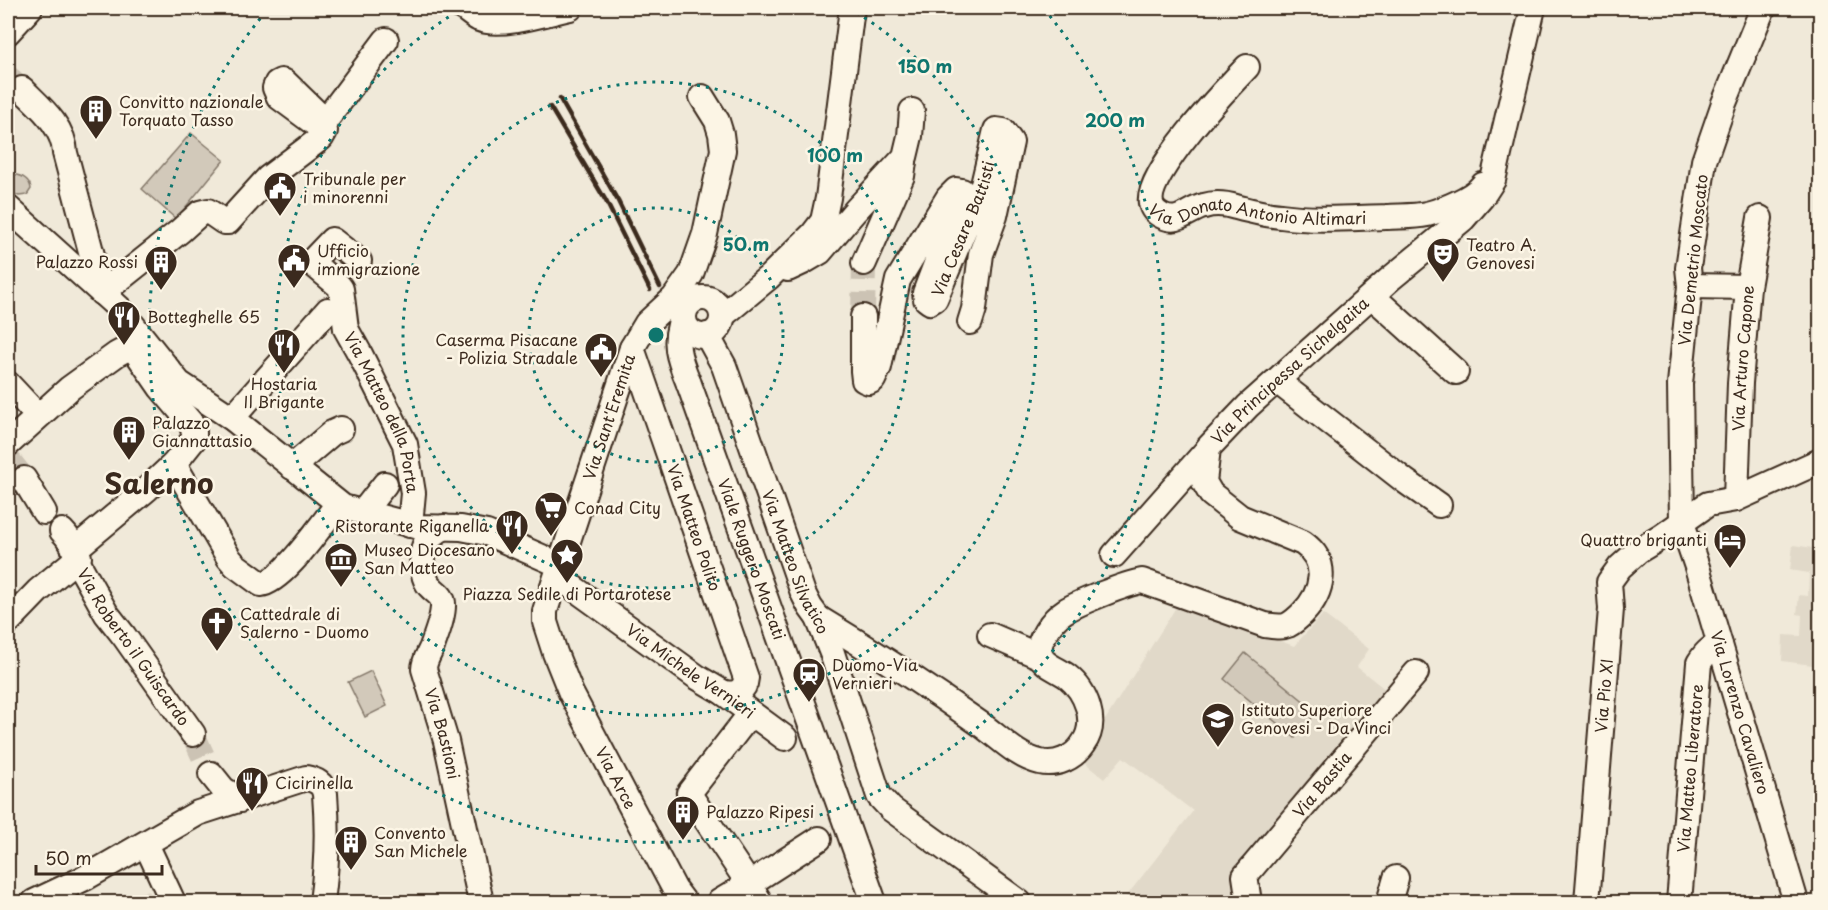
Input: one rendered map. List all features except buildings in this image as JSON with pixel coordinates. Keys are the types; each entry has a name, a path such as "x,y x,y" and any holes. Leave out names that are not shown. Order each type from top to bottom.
{"street":[{"path":"8,32 30,8"},
{"path":"475,12 494,22 570,8"},
{"path":"718,319 705,298 680,304 688,328 698,335 718,319 769,277 813,234 823,221 828,198 852,8"},
{"name":"Via Principessa Sichelgaita","path":"1041,657 1042,639 1065,611 1134,583 1147,582 1273,627 1282,627 1293,622 1315,600 1321,582 1320,565 1315,554 1303,543 1240,517 1211,494 1204,482 1208,448 1248,406 1390,279 1463,219 1482,197 1493,180 1533,8"},
{"name":"Via Demetrio Moscato","path":"1682,523 1680,384 1690,286 1688,268 1704,161 1724,103 1763,8"},
{"path":"102,293 203,212 208,211 224,222 228,222 268,178 321,138 325,132 277,94 275,88 277,83 285,82 326,120 386,40"},
{"name":"Via Donato Antonio Altimari","path":"1247,67 1201,116 1156,181 1150,200 1151,206 1161,215 1171,219 1215,204 1281,216 1333,220 1414,216 1430,213 1457,202 1493,180"},
{"path":"22,89 51,119 65,140 65,153 102,293"},
{"name":"Via Sant'Eremita","path":"561,563 632,348 647,322 680,304 703,243 723,150 717,121 702,97"},
{"path":"864,263 902,176 910,136 912,111"},
{"name":"Via Cesare Battisti","path":"863,317 863,371 864,380 869,382 873,380 879,367 898,280 948,198 956,190 962,191 954,225 942,248 925,293 926,299 930,302 934,299 984,185 996,130 1004,131 1011,142 995,216 981,254 974,309 970,322"},
{"path":"769,277 820,252 905,157"},
{"path":"8,208 119,308 195,432 191,443 174,464 147,489 72,549 38,591 8,622"},
{"name":"Via Arturo Capone","path":"1736,499 1740,383 1748,286 1760,218"},
{"path":"232,418 335,305 342,294 338,285 312,261 332,240 359,261"},
{"path":"1690,286 1748,286"},
{"path":"1371,297 1456,372"},
{"name":"Viale Ruggero Moscati","path":"680,304 676,339 678,358 874,903"},
{"name":"Via Matteo della Porta","path":"335,305 405,444 423,572"},
{"path":"689,384 718,319"},
{"name":"Via Matteo Silvatico","path":"718,319 724,366 803,593 818,618 836,666 877,792 891,809 1019,903"},
{"path":"8,444 70,388 132,346 163,382 180,383 232,418 349,508 430,537 444,527 486,533 561,563"},
{"name":"Via Matteo Polito","path":"632,348 746,678 745,685 740,691 731,694 724,693"},
{"path":"1277,381 1439,505"},
{"path":"8,384 38,416"},
{"path":"292,466 340,429"},
{"path":"1114,555 1208,448"},
{"name":"Via Pio XI","path":"1587,903 1611,609 1609,582 1620,567 1638,551 1708,504 1736,499 1821,461"},
{"path":"174,464 229,558 261,584 267,583 280,573 349,508 385,484"},
{"path":"24,479 44,512"},
{"name":"Via Lorenzo Cavaliero","path":"1682,523 1698,567 1796,903"},
{"name":"Via Roberto il Guiscardo","path":"72,549 106,613 193,734"},
{"name":"Via Michele Vernieri","path":"561,563 595,605 697,677 724,693 785,738"},
{"name":"Via Arce","path":"561,563 545,610 545,622 554,650 571,693 684,903"},
{"name":"Via Bastioni","path":"423,572 427,582 441,596 443,603 424,669 446,741 481,903"},
{"path":"818,618 979,723 1020,754 1042,763 1058,763 1076,752 1088,737 1090,728 1090,713 1082,693 1073,681 1041,657 990,635"},
{"path":"836,666 844,654 861,644"},
{"name":"Via Matteo Liberatore","path":"1679,903 1699,663 1705,654 1720,645"},
{"name":"Via Bastia","path":"1249,903 1245,876 1416,673"},
{"path":"751,713 689,793 755,893"},
{"path":"211,774 223,789 240,800"},
{"path":"34,903 85,878 198,813 306,778 318,782 325,794 328,827 327,869 322,903"},
{"path":"719,903 755,893 819,839"},
{"path":"146,844 173,903"},
{"path":"1389,903 1396,878"}],"shaded area":[{"path":"191,133 224,160 176,219 142,189"},
{"path":"11,174 21,176 29,182 31,189 27,195 19,196 8,191 8,177"},
{"path":"1793,545 1820,549 1820,666 1782,661 1783,635 1801,636 1802,615 1797,614 1799,595 1808,596 1809,573 1790,570"},
{"name":"Istituto Superiore Genovesi - Da Vinci","path":"1178,604 1294,646 1323,614 1369,649 1357,667 1391,694 1236,896 1243,902 1122,902 1193,811 1123,757 1104,779 1078,758 1102,725"},
{"path":"1245,653 1317,712 1295,738 1224,679"},
{"path":"371,671 387,706 365,717 348,682"},
{"path":"148,890 158,902 124,902 127,900"}],"tunnel":[{"path":"8,77 22,89"},
{"path":"863,317 864,263"},
{"path":"8,459 24,479"},
{"path":"193,734 211,774"}],"railway":[{"path":"560,99 618,201 660,287"},
{"path":"550,107 606,201 650,290"}],"place":[{"name":"Convitto nazionale Torquato Tasso","path":"96,140"},
{"name":"Tribunale per i minorenni","path":"280,217"},
{"name":"Teatro A. Genovesi","path":"1443,283"},
{"name":"Ufficio immigrazione","path":"294,289"},
{"name":"Palazzo Rossi","path":"161,291"},
{"name":"Botteghelle 65","path":"124,346"},
{"name":"Hostaria Il Brigante","path":"284,374"},
{"name":"Caserma Pisacane - Polizia Stradale","path":"601,378"},
{"name":"Palazzo Giannattasio","path":"129,461"},
{"name":"Conad City","path":"551,537"},
{"name":"Ristorante Riganella","path":"512,555"},
{"name":"Quattro briganti","path":"1730,569"},
{"name":"Piazza Sedile di Portarotese","path":"567,584"},
{"name":"Museo Diocesano San Matteo","path":"341,588"},
{"name":"Cattedrale di Salerno - Duomo","path":"217,652"},
{"name":"Duomo-Via Vernieri","path":"809,703"},
{"name":"Istituto Superiore Genovesi - Da Vinci","path":"1218,748"},
{"name":"Cicirinella","path":"252,812"},
{"name":"Palazzo Ripesi","path":"683,841"},
{"name":"Convento San Michele","path":"351,871"}],"district":[{"name":"Salerno","path":"159,484"}]}
